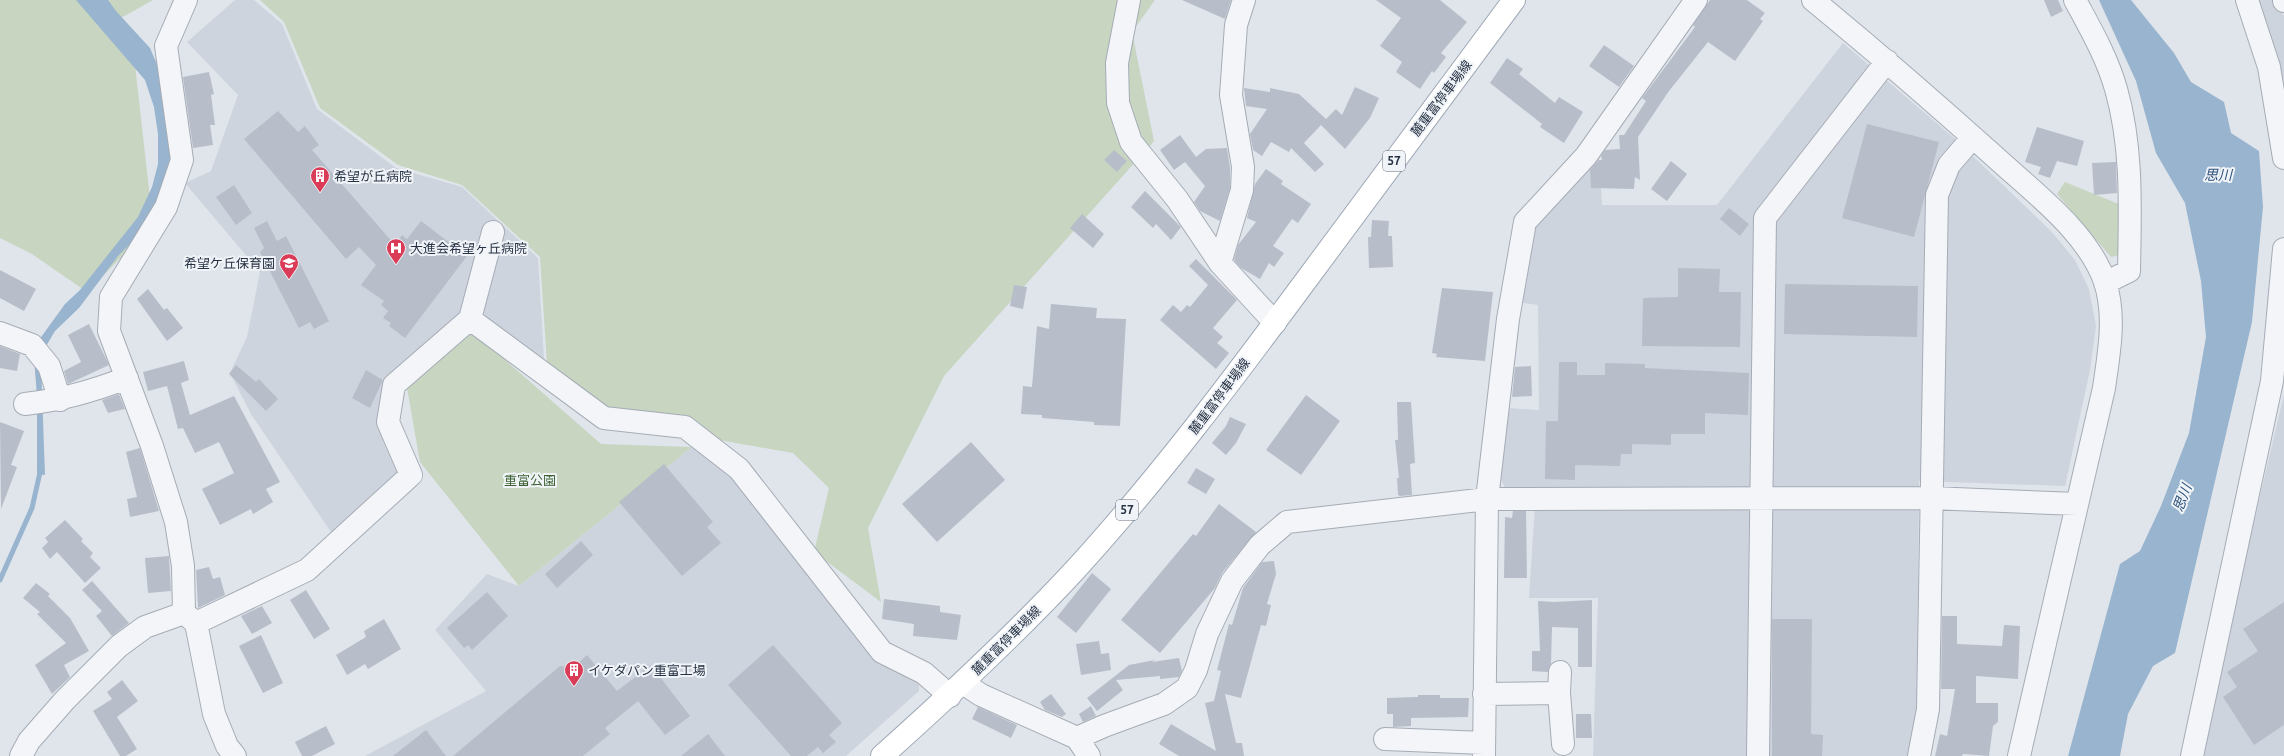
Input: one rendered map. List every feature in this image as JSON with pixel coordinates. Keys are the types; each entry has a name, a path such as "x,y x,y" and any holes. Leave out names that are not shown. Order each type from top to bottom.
{"main road":[{"name":"麓重富停車場線","path":"882,756 956,689 1075,569 1156,477 1274,322 1514,0"}],"street":[{"path":"186,0 166,46 182,160 166,207 110,296 109,331 152,446 176,522 190,618 214,714 227,746 235,756"},
{"path":"1129,0 1117,64 1118,103 1131,142 1177,199 1220,263 1274,322"},
{"path":"1220,263 1242,190 1243,167 1231,95 1236,25 1244,0"},
{"path":"1385,739 1484,749 1487,499 1508,319 1525,222 1586,156 1696,0"},
{"path":"1813,0 1887,61 1973,137 2069,226 2091,254 2105,283 2110,313 2111,341 2104,388 2019,756"},
{"path":"2075,0 2098,42 2116,88 2126,132 2130,184 2129,271 2105,283"},
{"path":"2247,0 2269,67 2284,158"},
{"path":"1758,756 1765,218 1887,61"},
{"path":"1919,756 1928,709 1938,196 1949,165 1973,137"},
{"path":"21,756 29,741 60,706 119,646 145,627 190,618 307,570 411,475 388,422 394,385 470,318 493,232"},
{"path":"2192,756 2272,381 2284,249"},
{"path":"470,318 604,418 685,426 740,469 882,652 956,689 981,695 1083,747 1104,726 1164,704 1187,688 1196,670 1207,634 1232,581 1260,545 1287,522 1487,499 1931,498 2077,504"},
{"path":"0,333 32,345 48,364 55,400"},
{"path":"24,404 84,394 127,378"},
{"path":"1484,694 1560,682 1563,744"}],"shaded area":[{"name":"大進会希望ヶ丘病院","path":"235,0 254,0 282,24 317,109 396,168 462,187 538,258 545,375 468,314 389,382 406,475 331,532 251,414 230,373 247,337 260,272 185,183 211,171 238,95 187,42"},
{"path":"2257,0 2275,0 2284,16 2284,85"},
{"path":"1843,43 1954,138 2051,231 2075,260 2089,289 2096,326 2090,370 2065,486 1919,481 1917,709 1908,756 1593,756 1598,598 1529,598 1536,490 1507,491 1500,478 1507,408 1539,410 1538,305 1517,302 1533,230 1541,213 1599,156 1602,205 1717,205"},
{"path":"2284,394 2284,756 2199,756"},
{"name":"イケダパン重富工場","path":"692,447 725,468 919,677 919,691 846,756 365,756 486,691 435,630 487,574 519,586"}],"green space":[{"path":"0,0 153,0 121,18 135,65 153,225 87,292 32,254 0,238"},
{"path":"260,0 1155,0 1132,32 1154,141 944,376 868,528 881,602 814,552 829,488 793,453 640,426 548,379 540,257 462,185 398,165 320,108 284,22"},
{"path":"2065,182 2121,205 2119,255 2111,257 2057,194"},
{"name":"重富公園","path":"472,331 601,444 692,447 519,586 420,462 407,388"}],"water":[{"path":"76,0 108,0 116,11 150,48 165,83 174,165 150,224 118,256 79,308 55,331 45,348 41,364 45,475 37,474 37,396 34,358 39,340 65,304 80,290 138,217 152,187 158,164 158,134 154,107 145,80"},
{"name":"思川","path":"2099,0 2131,0 2174,53 2191,82 2224,102 2231,133 2259,151 2263,207 2252,322 2175,653 2153,666 2128,714 2120,756 2068,756 2120,564 2140,551 2161,506 2189,433 2206,337 2201,281 2185,203 2156,153 2136,81"}],"building":[{"path":"1182,0 1231,0 1225,19"},
{"path":"1376,0 1440,0 1467,22 1441,53 1446,57 1434,73 1432,71 1420,89 1396,72 1402,62 1380,46 1401,18"},
{"path":"1710,0 1747,0 1765,13 1760,19 1763,21 1735,61 1708,42 1669,91 1638,137 1640,180 1635,177 1634,189 1591,188 1590,170 1599,160 1602,160 1601,156 1605,150 1620,149 1619,135 1624,135 1646,101 1642,98 1695,27 1693,25"},
{"path":"2044,0 2058,0 2063,11 2051,17"},
{"path":"1604,45 1634,66 1619,87 1589,66"},
{"path":"1507,58 1523,69 1519,74 1555,103 1559,97 1583,112 1564,143 1540,127 1542,124 1490,83"},
{"path":"209,72 214,94 211,95 215,125 210,125 213,145 193,148 183,77"},
{"path":"1355,87 1379,98 1370,118 1345,149 1321,125 1304,143 1324,164 1315,172 1291,148 1289,152 1271,142 1262,156 1253,150 1250,134 1267,109 1246,106 1244,88 1270,92 1270,88 1299,94 1326,119 1336,109 1342,115"},
{"path":"278,111 298,132 305,126 319,145 312,150 395,245 402,235 407,239 421,221 467,256 405,338 389,326 391,323 383,318 388,311 381,305 384,301 361,285 376,265 359,247 346,259 244,139"},
{"path":"1867,124 1939,142 1914,237 1842,218"},
{"path":"2037,127 2084,141 2077,166 2057,161 2050,178 2038,174 2041,167 2025,162"},
{"path":"1180,135 1196,157 1206,149 1227,148 1230,168 1230,188 1220,221 1200,211 1194,202 1205,186 1185,162 1174,170 1160,150"},
{"path":"1114,150 1127,161 1117,172 1104,160"},
{"path":"1671,161 1687,174 1667,201 1651,189"},
{"path":"2116,162 2117,193 2094,195 2092,163"},
{"path":"1266,169 1283,181 1281,184 1311,204 1298,223 1292,219 1273,246 1284,253 1274,267 1269,263 1260,279 1241,268 1234,260 1238,245 1256,222 1247,218 1255,184"},
{"path":"234,185 252,213 236,225 216,197"},
{"path":"1145,191 1181,227 1171,240 1156,224 1153,228 1131,207"},
{"path":"1729,208 1749,224 1740,236 1720,219"},
{"path":"1082,214 1104,234 1093,248 1070,228"},
{"path":"1372,220 1389,221 1388,236 1392,236 1393,267 1369,268 1368,237 1371,237"},
{"path":"267,221 277,241 286,236 329,321 314,329 310,322 299,328 260,252 264,248 254,228"},
{"path":"1196,259 1237,300 1213,328 1223,337 1217,343 1229,353 1216,369 1160,320 1173,305 1181,312 1187,305 1190,307 1208,285 1189,266"},
{"path":"1678,268 1720,269 1719,292 1741,292 1740,347 1642,346 1643,298 1678,297"},
{"path":"0,270 36,289 24,311 0,298"},
{"path":"1785,284 1918,286 1917,337 1784,334"},
{"path":"1014,285 1027,287 1023,309 1010,306"},
{"path":"1442,288 1493,292 1485,361 1436,357 1437,354 1432,353"},
{"path":"148,289 164,310 167,308 183,328 167,341 137,299"},
{"path":"1051,304 1097,308 1096,318 1126,319 1120,426 1094,425 1094,422 1042,418 1042,415 1021,414 1023,386 1032,387 1037,326 1049,329"},
{"path":"89,324 109,365 68,384 64,371 81,362 68,335"},
{"path":"0,346 20,354 17,371 0,368"},
{"path":"184,361 189,380 181,383 190,415 234,396 280,482 266,489 273,502 253,514 251,509 220,525 202,489 234,473 219,442 195,453 183,428 178,429 167,386 148,391 143,372"},
{"path":"1559,362 1577,362 1577,375 1605,375 1605,363 1645,364 1645,368 1749,373 1748,415 1705,413 1705,434 1671,434 1671,445 1632,444 1632,454 1621,454 1620,466 1575,465 1575,480 1545,479 1546,421 1558,421"},
{"path":"236,365 256,382 259,379 278,399 266,411 229,374"},
{"path":"1531,366 1532,396 1512,397 1515,367"},
{"path":"366,370 383,380 370,408 352,398"},
{"path":"119,394 125,409 108,413 102,400"},
{"path":"1306,395 1340,421 1301,475 1266,450"},
{"path":"1397,402 1411,402 1415,463 1410,464 1412,495 1398,495 1397,478 1399,478 1395,440 1398,440"},
{"path":"1230,417 1246,424 1236,443 1226,455 1212,443 1226,426"},
{"path":"0,422 24,431 11,465 17,467 1,509"},
{"path":"971,442 1005,480 937,542 902,504"},
{"path":"140,448 159,511 130,517 127,499 137,497 126,452"},
{"path":"664,464 713,522 707,527 721,543 682,576 619,502"},
{"path":"1196,468 1215,479 1206,494 1187,483"},
{"path":"1219,504 1256,532 1222,573 1215,588 1160,653 1121,620 1193,534 1196,536"},
{"path":"1513,511 1526,511 1527,578 1504,578 1505,517 1512,518"},
{"path":"65,520 83,539 81,541 93,553 90,557 101,568 85,583 57,552 50,559 42,548 48,542 45,538"},
{"path":"581,541 593,555 557,588 545,574"},
{"path":"169,556 171,591 148,593 145,558"},
{"path":"1274,561 1276,574 1267,604 1271,605 1266,626 1261,625 1241,698 1225,694 1236,743 1242,743 1244,756 1179,756 1159,744 1171,724 1216,751 1205,703 1214,701 1221,671 1217,670 1229,624 1232,625 1243,588 1262,562"},
{"path":"209,567 213,579 220,577 225,595 198,608 196,570"},
{"path":"1092,573 1111,589 1076,633 1057,617"},
{"path":"92,581 129,623 112,636 96,616 102,611 82,590"},
{"path":"36,583 50,594 48,596 70,618 89,651 64,665 70,677 52,694 35,665 66,643 37,614 40,612 23,598"},
{"path":"306,590 330,629 314,639 290,600"},
{"path":"487,592 508,616 472,650 468,645 464,648 447,628"},
{"path":"884,599 940,606 940,612 961,615 957,640 913,636 914,624 882,619"},
{"path":"1592,600 1592,667 1578,667 1578,628 1552,627 1551,663 1548,672 1532,671 1532,651 1540,651 1538,601 1554,602"},
{"path":"2284,602 2284,725 2254,745 2223,697 2237,687 2227,672 2258,651 2243,629"},
{"path":"262,606 272,623 252,634 241,616"},
{"path":"1942,616 1957,616 1957,644 2002,646 2004,625 2020,626 2018,679 1976,676 1976,703 1998,703 1998,722 1993,726 1989,756 1963,754 1962,756 1935,756 1940,734 1947,736 1955,689 1941,689"},
{"path":"384,619 401,649 368,669 365,664 347,675 336,655 366,637 364,631"},
{"path":"1772,619 1812,619 1811,734 1823,735 1822,756 1772,756"},
{"path":"261,635 283,683 263,693 239,646"},
{"path":"1099,641 1101,654 1109,653 1111,670 1081,675 1076,644"},
{"path":"773,645 842,723 829,735 836,742 823,753 818,747 807,756 791,756 728,685"},
{"name":"イケダパン重富工場","path":"587,655 617,691 651,665 690,716 665,735 638,701 605,728 610,734 583,756 453,756 560,666 574,667"},
{"path":"1179,658 1182,671 1179,677 1160,679 1160,676 1116,680 1123,690 1097,711 1087,698 1129,665 1155,660 1152,662"},
{"path":"122,680 138,701 117,717 137,749 126,756 120,756 93,711 112,699 107,692"},
{"path":"1051,694 1066,714 1062,717 1045,710 1040,702"},
{"path":"1418,695 1440,695 1440,698 1469,698 1468,717 1411,718 1411,726 1393,727 1393,714 1387,714 1387,698 1418,697"},
{"path":"1091,706 1096,716 1083,722 1079,714"},
{"path":"978,707 1017,725 1011,738 972,719"},
{"path":"1576,714 1591,714 1592,738 1576,738"},
{"path":"326,726 335,744 312,756 302,756 295,742"},
{"path":"426,730 446,756 393,756"},
{"path":"708,734 725,756 681,756"}],"waterway":[{"path":"0,580 32,508 41,468"}],"place":[{"name":"希望が丘病院","path":"320,193"},
{"name":"大進会希望ヶ丘病院","path":"396,265"},
{"name":"希望ケ丘保育園","path":"289,280"},
{"name":"イケダパン重富工場","path":"574,687"}]}
